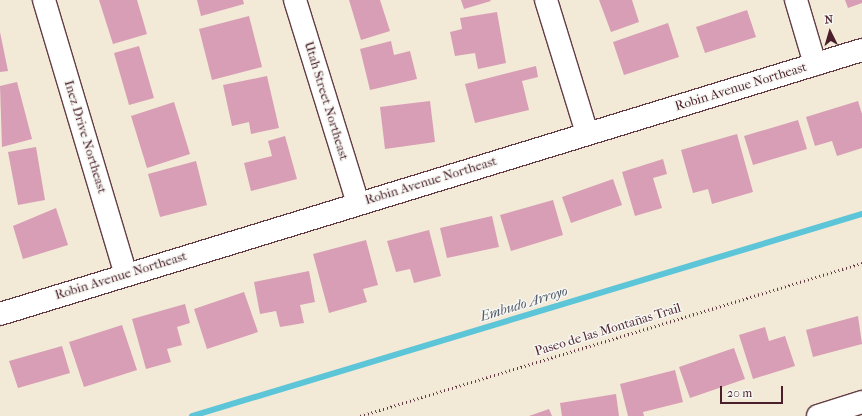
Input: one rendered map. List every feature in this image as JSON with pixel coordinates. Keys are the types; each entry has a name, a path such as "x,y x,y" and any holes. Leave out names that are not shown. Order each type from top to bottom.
{"street":[{"name":"Inez Drive Northeast","path":"44,0 126,275"},
{"name":"Utah Street Northeast","path":"295,0 358,203"},
{"path":"546,0 587,133"},
{"path":"796,0 815,64"},
{"name":"Robin Avenue Northeast","path":"0,314 358,203 862,50"},
{"path":"818,416 862,402"}],"path":[{"name":"Paseo de las Montañas Trail","path":"360,416 862,263"}],"building":[{"path":"99,0 137,0 147,34 113,44"},
{"path":"197,0 243,0 244,4 201,16"},
{"path":"349,0 380,0 390,31 361,40"},
{"path":"461,0 490,0 491,1 464,9"},
{"path":"599,0 632,0 639,22 611,32"},
{"path":"845,0 862,0 862,3 848,8"},
{"path":"747,10 756,37 705,53 696,27"},
{"path":"497,12 506,63 478,69 475,53 455,56 450,32 462,29 460,18"},
{"path":"249,16 262,67 212,80 199,29"},
{"path":"668,23 679,57 624,75 613,42"},
{"path":"0,32 8,71 0,72"},
{"path":"391,41 394,55 410,51 417,79 370,90 360,49"},
{"path":"139,46 154,98 129,105 114,53"},
{"path":"536,66 538,77 522,81 529,110 475,123 465,84"},
{"path":"267,76 279,128 251,134 249,122 232,126 223,85"},
{"path":"17,82 32,139 2,147 0,86"},
{"path":"430,101 435,142 385,149 380,107"},
{"path":"858,101 862,114 862,148 837,156 832,141 815,146 806,117"},
{"path":"174,102 190,154 147,168 131,116"},
{"path":"798,120 807,149 753,165 744,136"},
{"path":"737,134 753,192 712,204 708,189 693,193 681,150"},
{"path":"285,136 297,179 251,191 244,163 272,156 268,141"},
{"path":"36,147 45,200 18,205 8,152"},
{"path":"663,159 667,174 653,178 662,208 635,216 622,172"},
{"path":"196,161 207,205 160,217 148,174"},
{"path":"613,179 622,205 571,223 562,197"},
{"path":"553,200 563,235 511,251 500,215"},
{"path":"56,208 68,245 23,259 13,226"},
{"path":"492,216 499,247 447,258 440,228"},
{"path":"429,230 441,276 414,283 410,269 396,272 387,241"},
{"path":"366,240 378,285 363,289 367,302 329,313 313,254"},
{"path":"309,271 315,302 300,305 304,323 280,327 276,311 260,314 254,282"},
{"path":"244,292 258,332 207,349 194,309"},
{"path":"185,304 190,323 177,327 182,345 167,349 171,362 146,369 132,319"},
{"path":"858,316 862,344 813,357 806,330"},
{"path":"122,325 137,370 84,387 69,342"},
{"path":"765,327 769,341 785,336 795,366 753,379 739,335"},
{"path":"62,346 70,373 18,388 9,361"},
{"path":"734,348 745,379 690,398 679,367"},
{"path":"675,370 683,402 643,412 644,416 628,416 620,384"},
{"path":"616,394 619,416 562,416 560,403"},
{"path":"549,409 552,416 529,416"}],"waterway":[{"name":"Embudo Arroyo","path":"192,416 862,214"}]}
